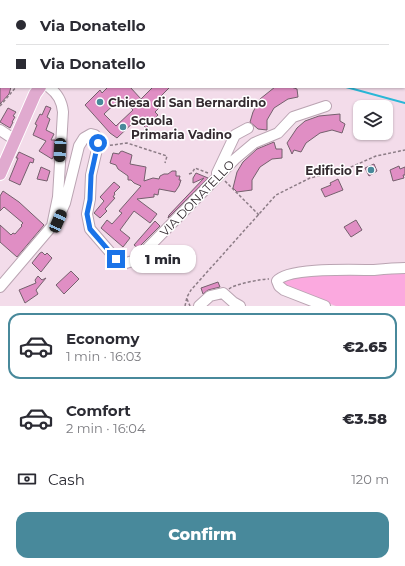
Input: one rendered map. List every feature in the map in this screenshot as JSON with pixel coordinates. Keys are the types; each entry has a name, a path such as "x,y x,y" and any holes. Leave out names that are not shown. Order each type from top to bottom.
{"main road":[{"path":"0,174 35,94 39,88"}],"street":[{"path":"50,88 62,102 63,112 58,197 52,226"},
{"name":"VIA DONATELLO","path":"98,143 91,175 90,200 87,214 90,229 116,259 120,262 126,263 136,260 234,159 254,143 278,133 293,117 326,106"},
{"path":"216,178 235,135 248,128"},
{"path":"0,130 15,140"},
{"path":"0,286 58,221 65,203 78,146 84,138 91,134 95,135 98,139 98,143"},
{"path":"325,306 284,290 279,286 277,281 282,276 308,271 405,268"},
{"path":"199,306 210,296 223,293 240,306"}],"path":[{"path":"0,106 15,88"},
{"path":"98,143 107,146 126,143 166,156 165,163"},
{"path":"185,306 187,296 191,290 276,195 310,178 344,170 376,156 405,150"},
{"path":"189,174 192,173 195,168 216,178 259,214"},
{"path":"223,293 235,285 260,280 272,279 277,281"},
{"path":"187,296 187,301 190,306"}],"shaded area":[{"path":"405,271 405,306 336,306 289,289 283,283 286,278 345,273"}],"building":[{"path":"0,88 11,88 9,94 0,104"},
{"path":"107,88 131,88 141,99 152,88 169,88 155,102 160,107 155,112 158,115 146,128 137,119 117,138 110,133 85,105 100,90 102,93","holes":["120,99 122,102 124,100 133,110 116,126 104,114"]},
{"path":"274,88 297,89 298,97 288,99 274,108 267,120 267,130 258,129 250,122 253,112 260,99"},
{"path":"46,106 51,108 47,117 50,119 46,130 54,134 51,140 55,140 54,156 52,159 39,151 46,141 33,135 37,125 35,124 40,114 42,115"},
{"path":"8,108 16,112 13,116 15,117 10,128 0,122"},
{"path":"340,114 340,121 345,124 342,133 332,130 320,133 306,143 301,152 294,150 292,154 287,143 297,128 305,121 319,116"},
{"path":"274,142 276,149 282,149 282,158 272,159 260,167 252,180 252,190 237,192 233,188 237,172 243,162 257,149"},
{"path":"122,151 132,155 130,164 146,167 144,181 153,178 159,179 160,176 168,174 172,171 176,171 176,176 180,176 179,180 181,180 175,192 159,189 158,195 154,194 154,197 137,199 157,214 150,223 134,211 120,230 130,238 123,247 101,228 107,220 112,224 122,213 119,211 141,186 131,180 128,180 128,176 118,169 116,165 110,163 113,153 119,154"},
{"path":"19,152 34,159 33,163 30,162 20,185 9,180"},
{"name":"Edificio F","path":"374,164 377,171 369,176 365,168"},
{"path":"399,166 400,169 405,167 405,175 403,175 404,178 393,181 390,170"},
{"path":"41,167 50,171 47,181 37,179"},
{"path":"196,173 208,178 168,218 169,215 204,178 193,183 193,178"},
{"path":"338,179 343,190 325,197 321,189 331,185 330,183"},
{"path":"114,182 120,187 114,193 115,194 113,197 115,198 105,209 107,211 100,218 94,213 104,201 100,197"},
{"path":"3,191 19,202 44,225 17,257 0,242 0,225 11,235 13,233 15,234 23,223 4,207 0,211 0,196"},
{"path":"356,220 362,230 351,237 344,227"},
{"path":"155,221 160,226 138,248 134,245"},
{"path":"42,252 45,255 47,253 52,258 41,272 32,263"},
{"path":"71,271 79,279 64,294 56,285"},
{"path":"38,276 42,280 46,278 36,290 38,294 25,303 19,290 36,283 35,280"},
{"path":"218,282 220,287 208,290 203,294 201,288"}],"waterway":[{"path":"350,88 405,103"}],"place":[{"name":"Chiesa di San Bernardino","path":"100,102"},
{"name":"Scuola Primaria Vadino","path":"123,127"},
{"name":"Edificio F","path":"371,170"}],"route":[{"path":"98,143 91,175 90,200 87,214 90,229 116,259"}]}
